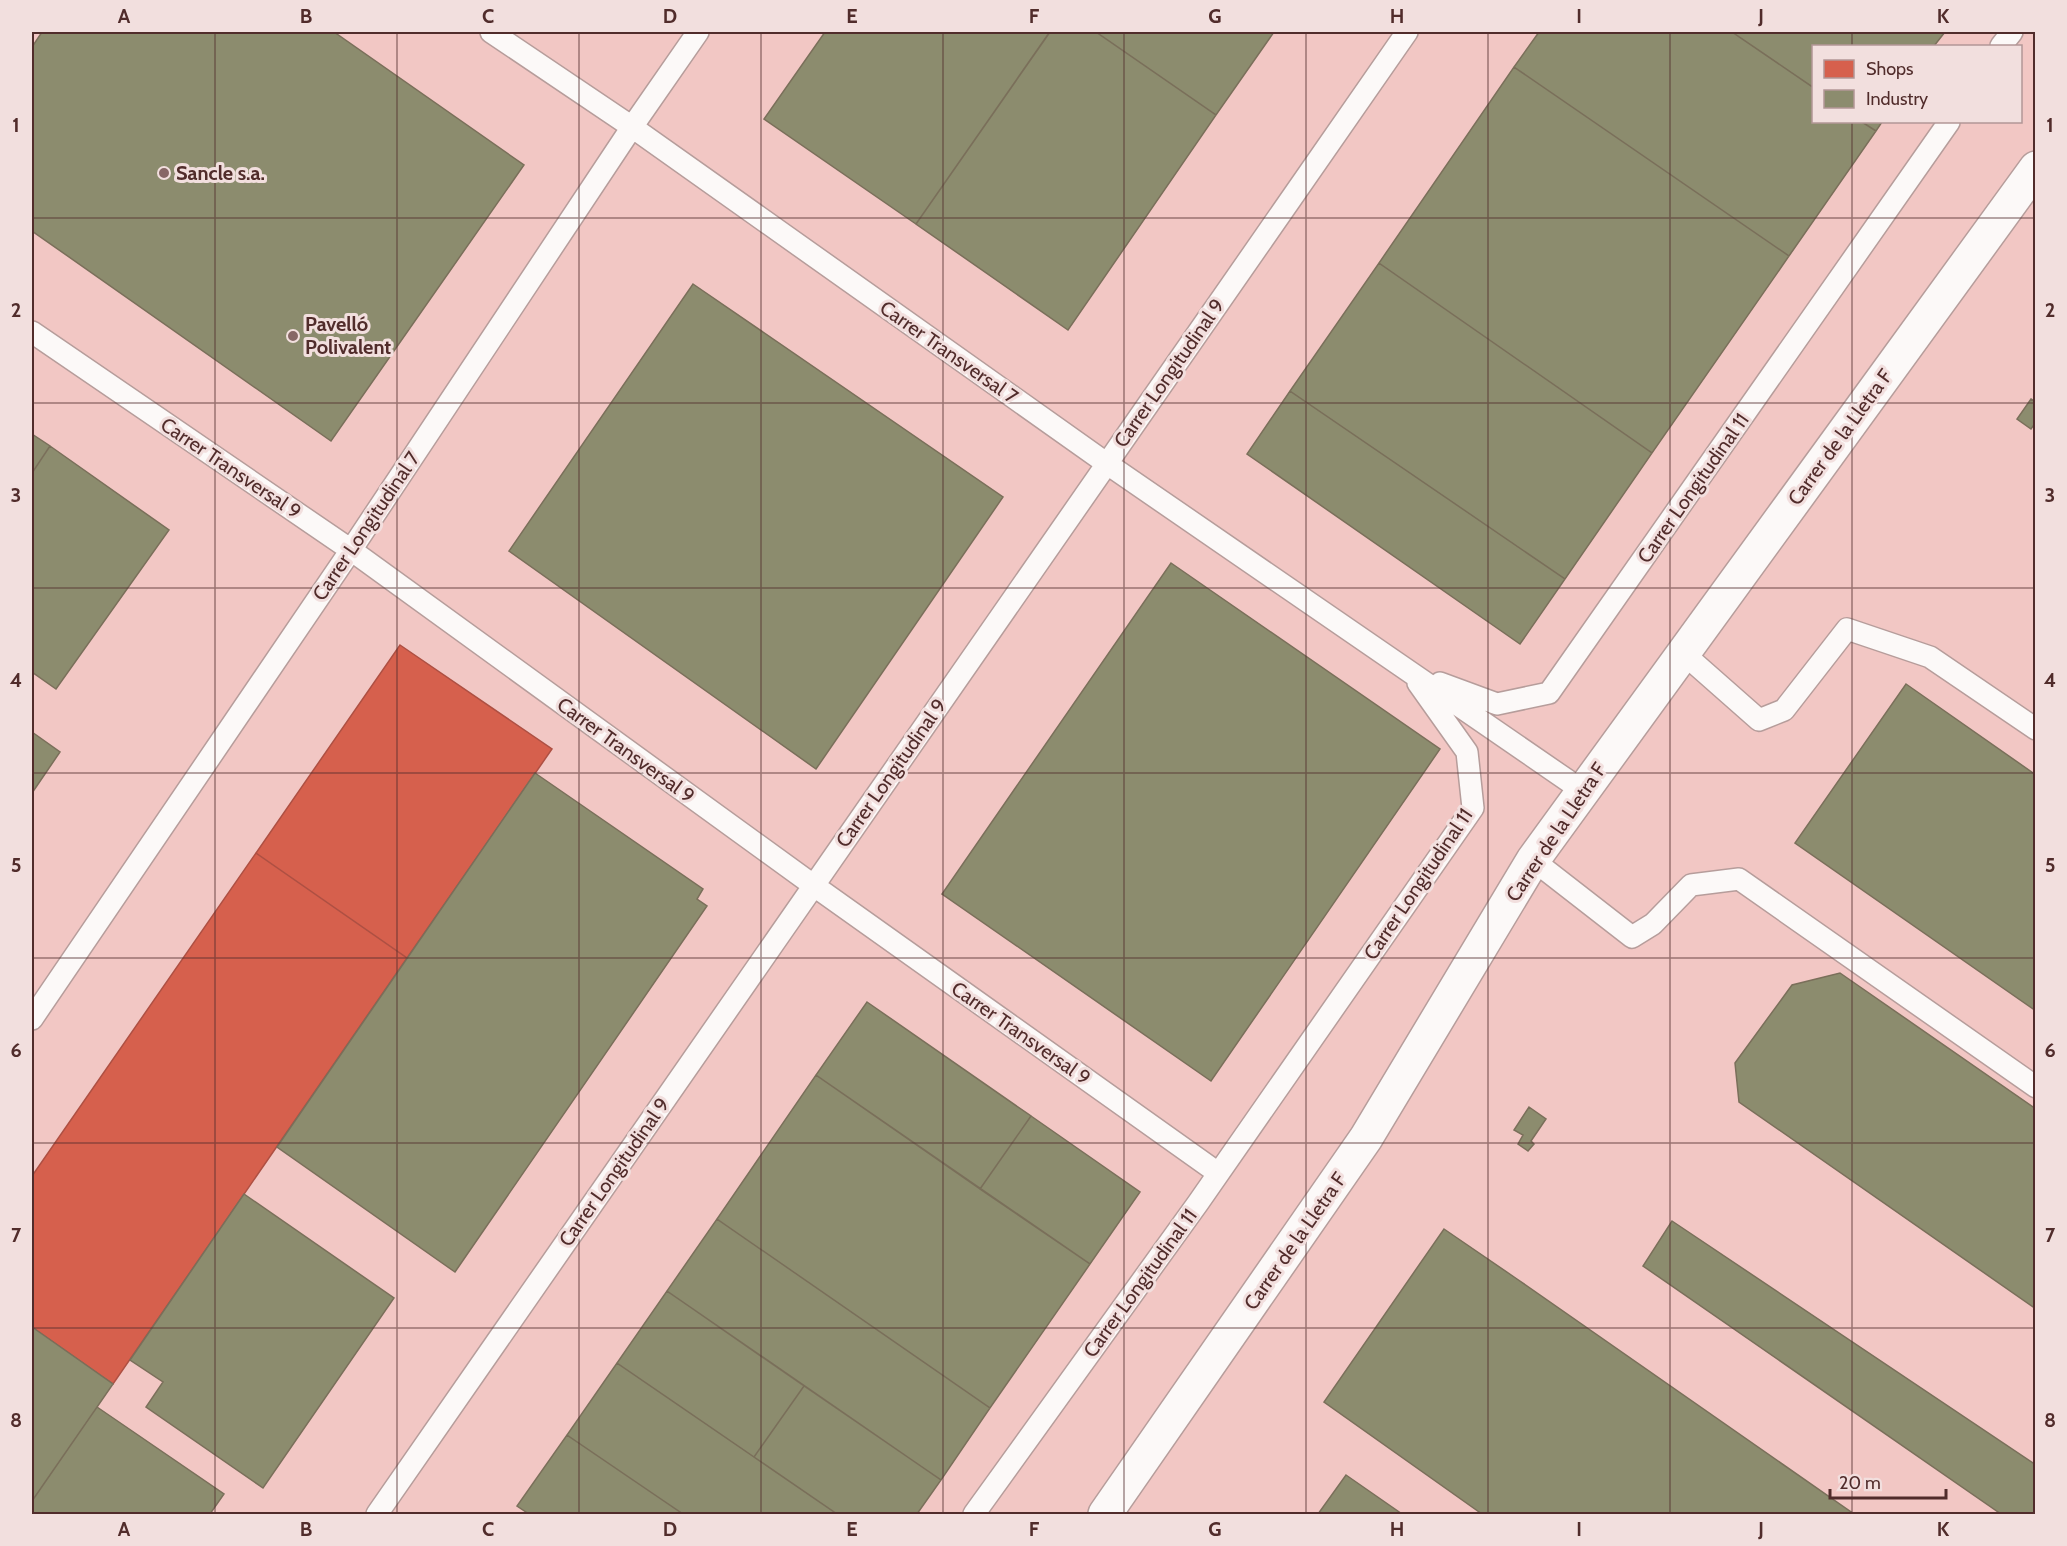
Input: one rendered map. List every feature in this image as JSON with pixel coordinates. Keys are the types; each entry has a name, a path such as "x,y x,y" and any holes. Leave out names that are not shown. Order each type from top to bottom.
{"street":[{"name":"Carrer de la Lletra F","path":"1105,1515 1366,1138 1533,860 2036,168"}],"lane":[{"name":"Carrer Transversal 7","path":"491,32 632,127 1106,463 1409,671"},
{"name":"Carrer Longitudinal 7","path":"32,1019 698,32"},
{"name":"Carrer Longitudinal 9","path":"377,1515 1407,32"},
{"path":"2002,45 2012,32"},
{"name":"Carrer Longitudinal 11","path":"1409,671 1497,704 1549,693 1948,123"},
{"name":"Carrer Transversal 9","path":"32,332 351,549 813,885 1218,1173"},
{"path":"1683,653 1759,720 1784,710 1847,629 1929,657 2036,729"},
{"path":"1409,671 1583,791"},
{"name":"Carrer Longitudinal 11","path":"974,1515 1218,1173 1473,808 1467,752 1409,671"},
{"path":"1533,860 1632,937 1653,924 1691,885 1739,879 2036,1087"}],"shaded area":[{"path":"32,32 2035,32 2035,1514 32,1514"}],"building: Shops":[{"path":"400,645 552,749 407,958 256,853"},
{"path":"256,853 407,958 113,1384 32,1327 32,1176"}],"building: Industry":[{"name":"Pavelló Polivalent","path":"42,32 334,32 524,165 331,441 32,231 32,47"},
{"path":"825,32 1049,33 916,224 764,119"},
{"path":"1050,32 1096,32 1216,115 1068,330 916,224"},
{"path":"1096,32 1274,32 1216,115"},
{"path":"1539,32 1732,32 1812,87 1812,123 1864,123 1876,131 1789,256 1514,67"},
{"path":"1732,32 1945,32 1935,45 1812,45 1812,87"},
{"path":"1514,67 1789,256 1652,453 1379,263"},
{"path":"1864,123 1881,123 1876,131"},
{"path":"1379,263 1652,453 1565,579 1290,391"},
{"path":"693,284 1003,497 816,769 509,551"},
{"path":"1290,391 1565,579 1520,644 1247,454"},
{"path":"2031,399 2036,402 2036,422 2031,429 2017,419"},
{"path":"32,434 50,446 32,473"},
{"path":"50,446 169,530 56,689 32,672 32,473"},
{"path":"1171,563 1440,749 1211,1081 942,894"},
{"path":"1906,684 2036,775 2036,1011 1795,843"},
{"path":"32,732 60,752 32,793"},
{"path":"535,773 703,889 697,899 707,906 455,1272 277,1147"},
{"path":"1840,973 2036,1109 2036,1309 1739,1102 1735,1063 1792,985"},
{"path":"867,1002 1031,1116 980,1189 816,1075"},
{"path":"816,1075 1090,1264 990,1408 717,1219"},
{"path":"1529,1107 1546,1119 1531,1141 1534,1144 1528,1151 1518,1144 1523,1135 1514,1130"},
{"path":"1031,1116 1140,1192 1090,1264 980,1189"},
{"path":"244,1194 394,1298 263,1488 146,1407 163,1382 130,1360"},
{"path":"717,1219 990,1408 941,1480 667,1291"},
{"path":"1672,1221 2036,1465 2036,1514 2001,1514 1643,1266"},
{"path":"1444,1229 1854,1514 1482,1514 1324,1402"},
{"path":"667,1291 804,1386 754,1457 617,1363"},
{"path":"32,1327 113,1384 32,1501"},
{"path":"617,1363 837,1514 683,1514 567,1435"},
{"path":"804,1386 941,1480 917,1514 837,1514 754,1457"},
{"path":"97,1407 224,1494 210,1514 32,1514 32,1501"},
{"path":"567,1435 683,1514 529,1514 517,1506"},
{"path":"1346,1475 1402,1514 1318,1514"}],"place":[{"name":"Sancle s.a.","path":"164,173"},
{"name":"Pavelló Polivalent","path":"293,336"}]}
